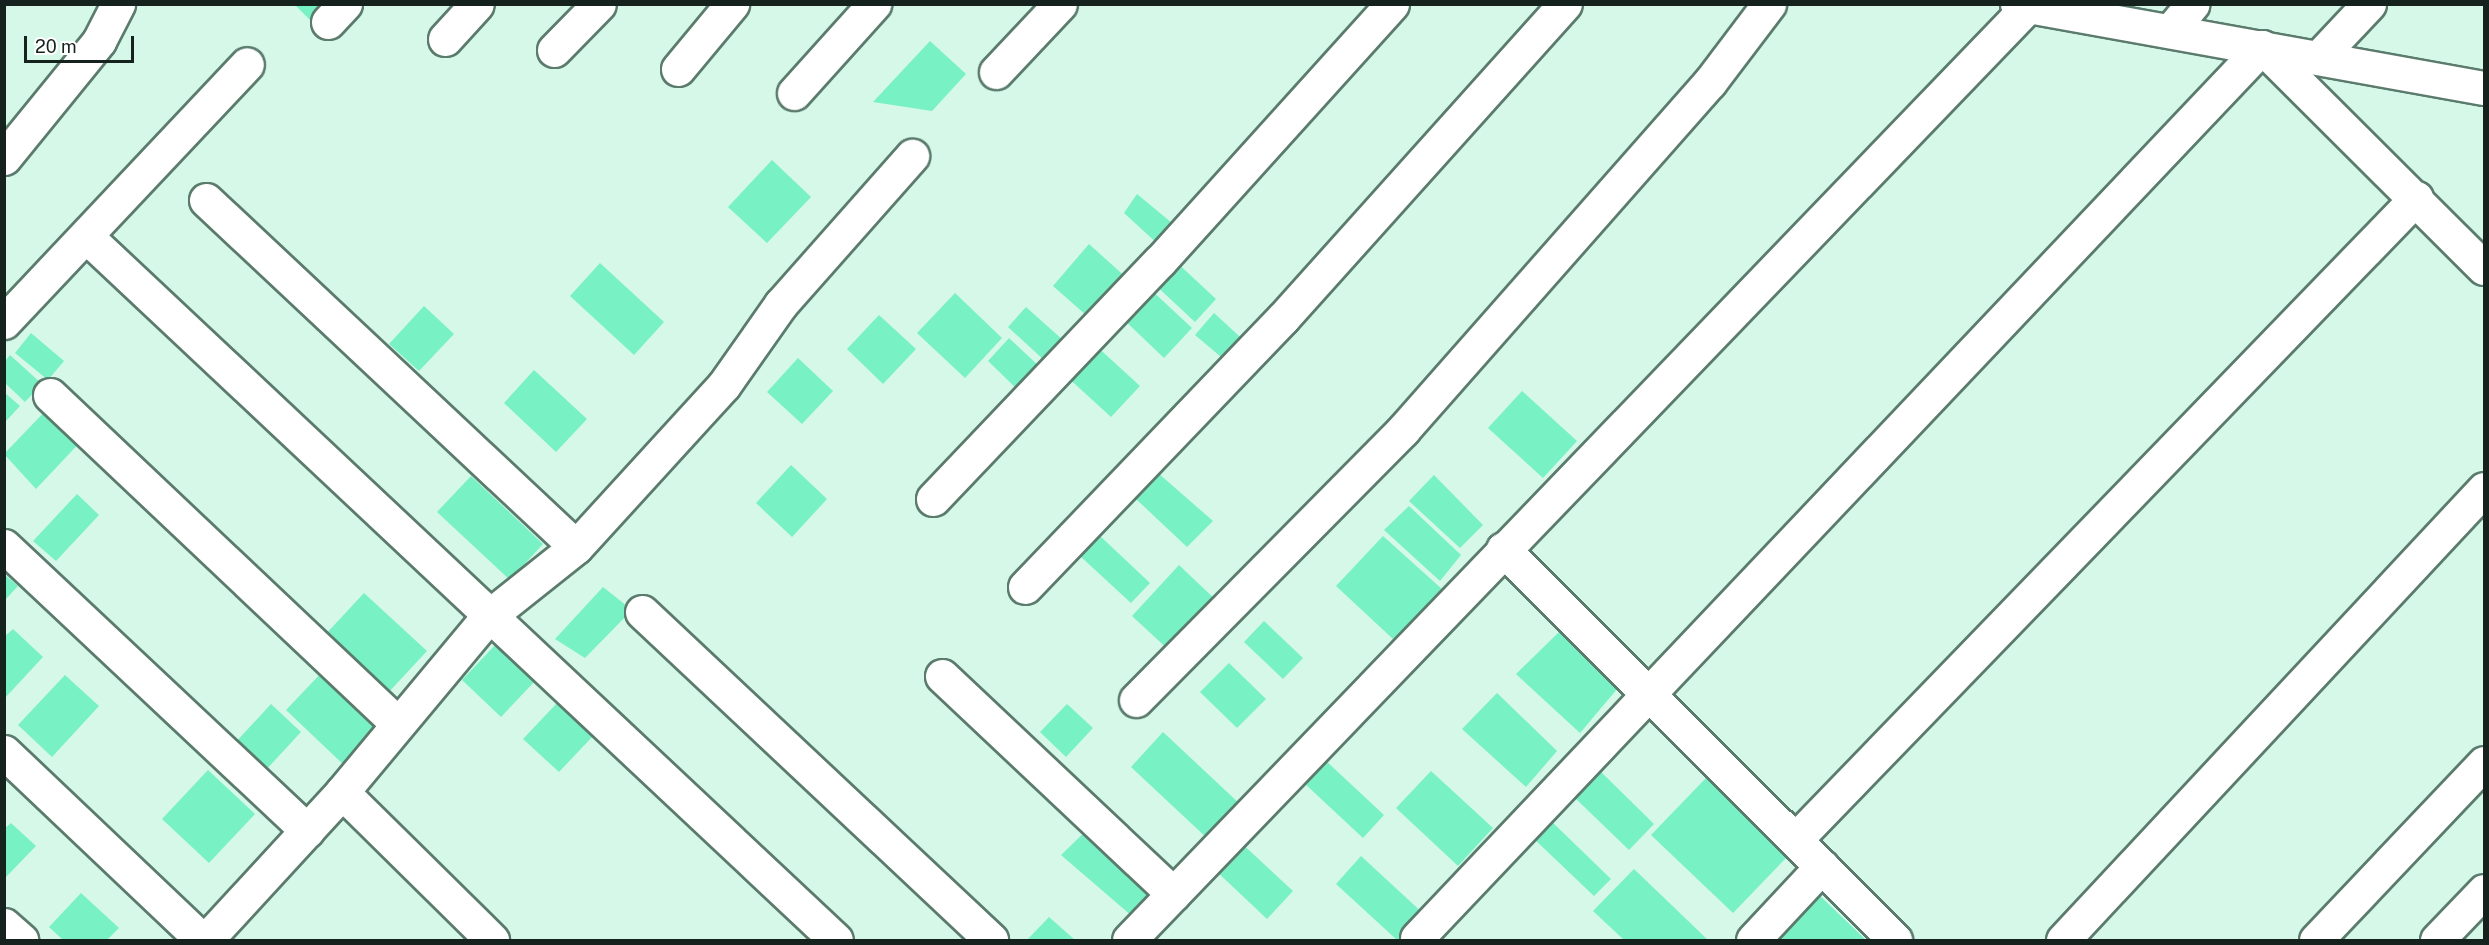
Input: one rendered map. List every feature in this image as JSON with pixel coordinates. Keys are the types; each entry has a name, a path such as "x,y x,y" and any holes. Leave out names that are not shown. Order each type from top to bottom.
{"street":[{"path":"4,158 99,41 118,4"},
{"path":"445,39 477,4"},
{"path":"554,50 599,4"},
{"path":"678,69 732,4"},
{"path":"794,93 874,4"},
{"path":"996,72 1060,4"},
{"path":"933,499 1160,261 1392,4"},
{"path":"1025,586 1283,318 1565,4"},
{"path":"1136,700 1403,430 1710,82 1769,4"},
{"path":"2170,31 2193,4"},
{"path":"2319,57 2369,4"},
{"path":"1129,940 2023,5 2484,88"},
{"path":"2262,47 2484,268"},
{"path":"1417,938 2262,47"},
{"path":"4,322 87,237 247,64"},
{"path":"4,752 204,940 342,792 397,723 488,617 576,547 724,385 781,304 912,156"},
{"path":"1796,839 2416,198"},
{"path":"206,200 576,547"},
{"path":"87,237 488,617 836,940"},
{"path":"50,394 397,723"},
{"path":"2063,940 2484,489"},
{"path":"4,546 307,831"},
{"path":"1503,549 1895,940"},
{"path":"642,612 991,940"},
{"path":"942,676 1173,894"},
{"path":"2316,940 2484,763"},
{"path":"342,792 492,940"},
{"path":"1753,940 1822,866"},
{"path":"2451,936 2484,891"},
{"path":"4,925 21,940"}],"building":[{"path":"294,4 325,4 310,20"},
{"path":"930,41 966,74 932,111 873,102"},
{"path":"772,160 811,197 767,243 728,207"},
{"path":"1137,194 1178,228 1160,246 1124,213"},
{"path":"1089,244 1130,281 1095,323 1053,286"},
{"path":"1172,258 1216,299 1195,322 1151,281"},
{"path":"600,263 664,322 634,355 570,296"},
{"path":"1148,287 1192,328 1164,358 1121,317"},
{"path":"955,293 1002,338 965,378 917,333"},
{"path":"424,306 454,334 419,371 389,344"},
{"path":"1026,307 1064,341 1045,361 1008,327"},
{"path":"1214,313 1250,346 1233,367 1195,335"},
{"path":"879,315 916,349 883,384 847,349"},
{"path":"31,333 64,361 48,380 15,353"},
{"path":"1009,338 1043,370 1022,394 988,361"},
{"path":"1093,343 1140,386 1111,417 1064,374"},
{"path":"10,355 42,384 25,402 5,383 5,361"},
{"path":"798,358 833,391 802,424 767,392"},
{"path":"534,370 587,419 556,452 504,403"},
{"path":"1522,391 1577,441 1543,478 1488,428"},
{"path":"4,392 20,406 6,421 4,419"},
{"path":"51,405 85,437 36,489 4,454"},
{"path":"791,465 827,499 792,537 756,503"},
{"path":"1158,473 1213,521 1187,547 1136,499"},
{"path":"1434,475 1483,525 1460,548 1409,501"},
{"path":"471,476 543,544 510,580 437,512"},
{"path":"77,494 99,515 56,561 33,541"},
{"path":"1409,506 1461,555 1440,581 1384,530"},
{"path":"1099,535 1150,583 1131,603 1080,556"},
{"path":"1383,536 1443,590 1393,639 1336,586"},
{"path":"1179,565 1219,603 1172,653 1132,616"},
{"path":"4,574 18,586 4,601"},
{"path":"603,587 632,610 585,658 555,639"},
{"path":"364,593 427,651 387,694 324,636"},
{"path":"1264,621 1303,658 1283,679 1244,642"},
{"path":"13,629 43,657 4,699 4,637"},
{"path":"1560,631 1618,688 1580,733 1516,674"},
{"path":"498,642 537,679 501,717 462,680"},
{"path":"1229,663 1266,699 1237,728 1200,692"},
{"path":"326,668 386,724 346,767 286,710"},
{"path":"65,675 99,706 52,757 18,725"},
{"path":"1497,693 1557,751 1526,787 1462,729"},
{"path":"558,702 594,735 559,772 523,739"},
{"path":"271,704 301,732 264,772 234,744"},
{"path":"1067,704 1093,728 1066,757 1040,732"},
{"path":"1163,732 1241,805 1209,840 1131,767"},
{"path":"1325,760 1384,815 1363,838 1304,783"},
{"path":"1598,769 1654,824 1629,850 1573,796"},
{"path":"208,770 255,814 209,863 162,819"},
{"path":"1431,771 1493,828 1458,866 1396,808"},
{"path":"1706,778 1787,857 1733,913 1651,835"},
{"path":"1549,819 1611,879 1594,896 1532,837"},
{"path":"11,823 36,846 4,879 4,829"},
{"path":"1091,826 1163,889 1133,917 1061,855"},
{"path":"1238,840 1293,891 1267,919 1213,868"},
{"path":"1361,856 1426,916 1403,940 1397,940 1336,884"},
{"path":"1634,869 1708,940 1624,940 1593,911"},
{"path":"1816,892 1866,940 1769,940"},
{"path":"81,893 119,928 107,940 63,940 49,927"},
{"path":"1049,917 1075,940 1027,940"}]}
